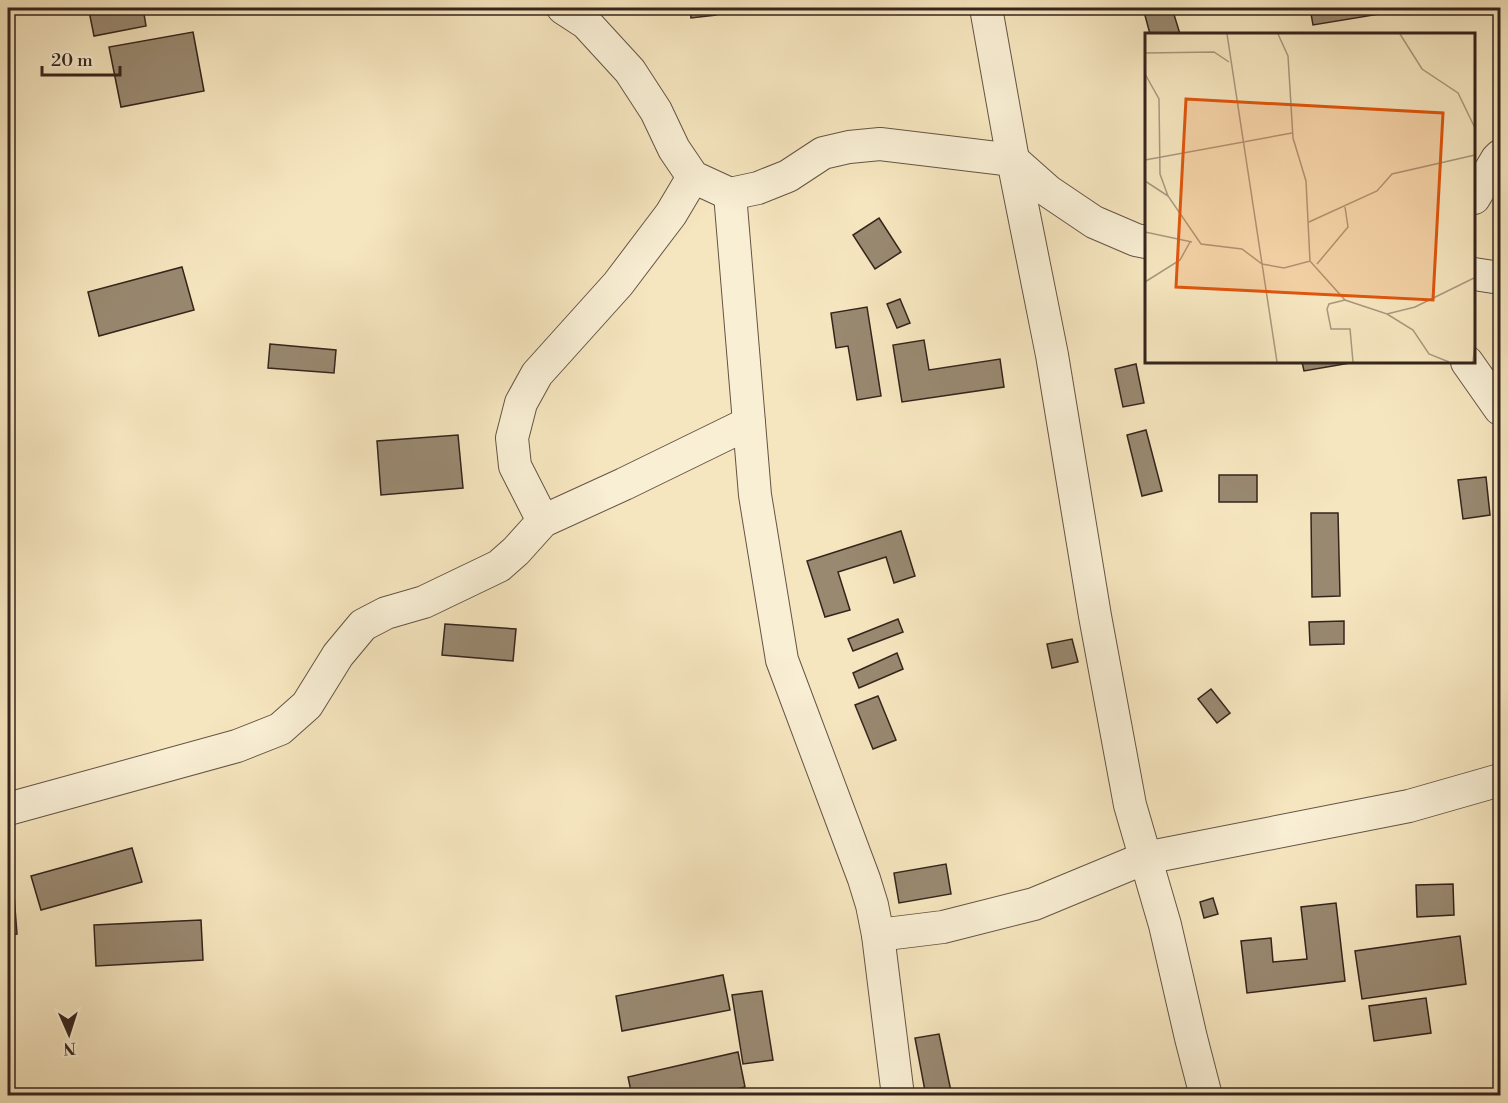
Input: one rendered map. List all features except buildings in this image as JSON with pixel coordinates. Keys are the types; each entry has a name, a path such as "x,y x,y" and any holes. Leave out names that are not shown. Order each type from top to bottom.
{"street":[{"path":"563,8 586,23 630,71 656,111 674,149 693,177 730,194 758,188 788,176 823,153 849,147 880,144 1013,160 1048,191 1094,222 1145,242"},
{"path":"986,8 1013,160 1052,355 1095,616 1130,805 1165,925 1206,1095"},
{"path":"1475,195 1500,156"},
{"path":"543,521 514,466 512,438 521,403 537,374 618,284 672,214 693,177"},
{"path":"730,194 755,495 782,660 872,905 878,935 898,1095"},
{"path":"1475,274 1500,278"},
{"path":"1468,363 1500,409"},
{"path":"8,809 237,746 280,729 307,705 338,655 363,625 386,613 424,602 499,566 543,521 749,423"},
{"path":"878,935 943,927 1034,904 1146,858 1409,807 1500,780"}]}
